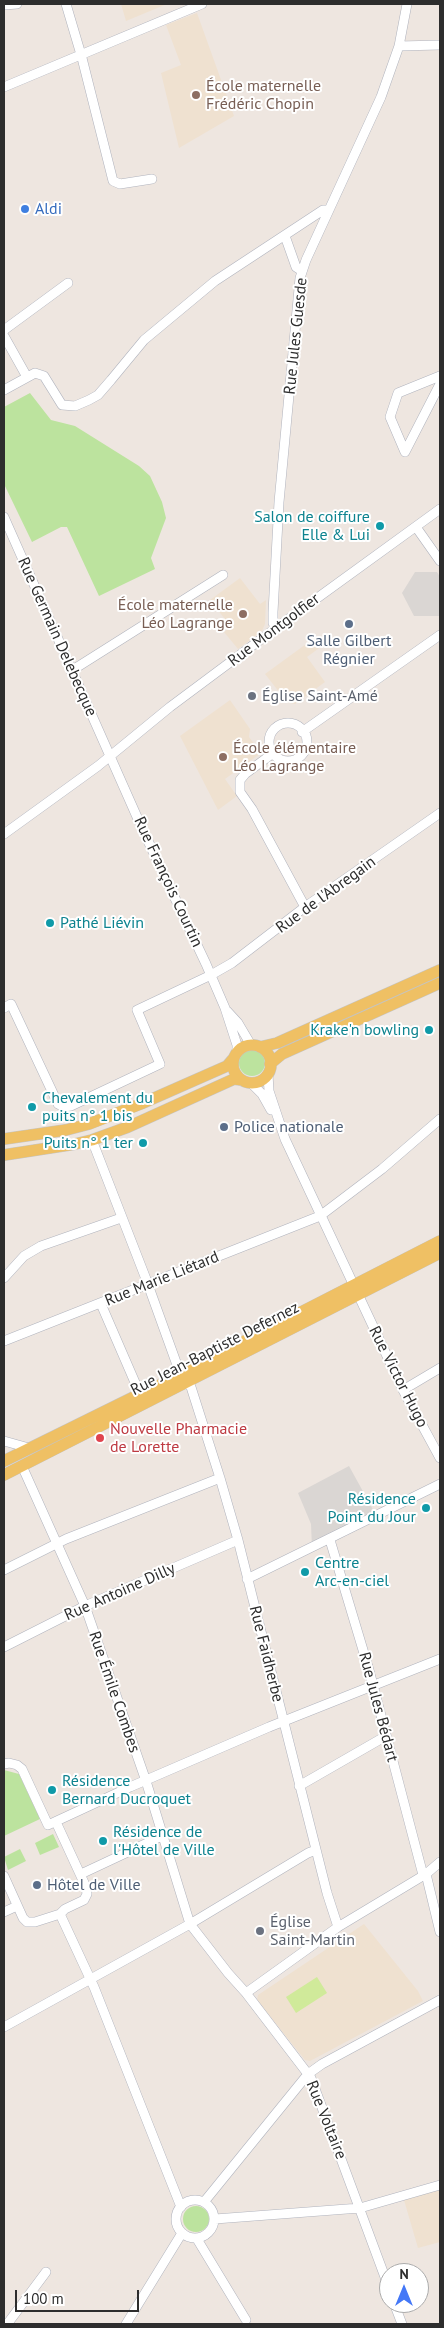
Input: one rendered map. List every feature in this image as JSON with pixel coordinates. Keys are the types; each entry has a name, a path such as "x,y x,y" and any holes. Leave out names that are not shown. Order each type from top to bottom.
{"main road":[{"path":"4,1139 89,1124 143,1103 227,1066 235,1055 256,1046 277,1043 440,970"},
{"path":"4,1155 92,1140 128,1127 234,1079 246,1082 261,1080 282,1054 440,983"},
{"path":"256,1046 266,1051 269,1069"},
{"path":"235,1055 234,1071 246,1082"},
{"name":"Rue Jean-Baptiste Defernez","path":"4,1475 355,1290 440,1241"},
{"name":"Rue Jean-Baptiste Defernez","path":"355,1290 440,1253"},
{"name":"Rue Jean-Baptiste Defernez","path":"4,1461 140,1394 184,1379"}],"street":[{"path":"4,5 17,4"},
{"path":"66,4 113,181 120,184 152,179"},
{"path":"4,87 202,4"},
{"name":"Rue Jules Guesde","path":"276,628 273,623 273,617 279,502 302,270 381,97 399,46 407,4"},
{"path":"399,46 440,45"},
{"path":"4,390 35,373 44,376 62,405 66,407 75,406 98,395 144,340 196,295 236,265 285,236 323,210 329,210"},
{"path":"285,236 296,267 302,270"},
{"path":"4,330 68,284"},
{"path":"4,336 27,376"},
{"path":"440,376 398,393 390,418 405,452 440,384"},
{"name":"Rue Montgolfier","path":"4,833 110,756 170,707 276,628 440,509"},
{"name":"Rue Germain Delebecque","path":"4,517 6,529 110,756"},
{"path":"416,527 440,561"},
{"path":"71,671 223,575"},
{"path":"302,732 440,635"},
{"path":"292,723 302,732 308,741 306,751 299,758 289,762 280,760 272,754 269,739 277,726 292,723"},
{"path":"272,754 245,774 240,780 240,792 305,907"},
{"name":"Rue François Courtin","path":"110,756 225,1008"},
{"name":"Rue de l'Abregain","path":"4,1008 11,1004 58,1104 64,1107 160,1064 137,1010 232,963 305,907 440,813"},
{"path":"225,1008 238,1023 247,1042 256,1046"},
{"path":"225,1008 236,1040 235,1055"},
{"path":"269,1069 269,1091 280,1127"},
{"path":"246,1082 262,1094 280,1127 355,1290"},
{"name":"Rue Marie Liétard","path":"4,1341 320,1216 382,1169 440,1119"},
{"name":"Rue Faidherbe","path":"92,1140 220,1478 238,1540 316,1850 338,1927"},
{"path":"4,1278 24,1256 41,1246 121,1218"},
{"name":"Rue Victor Hugo","path":"355,1290 403,1390 437,1448 440,1458"},
{"path":"101,1304 140,1394"},
{"path":"403,1390 440,1368"},
{"path":"4,1441 29,1448"},
{"name":"Rue Émile Combes","path":"22,1466 84,1606 146,1781 190,1924"},
{"path":"4,1570 57,1543 220,1478"},
{"path":"247,1579 330,1540 440,1484"},
{"name":"Rue Antoine Dilly","path":"4,1647 84,1606 238,1540"},
{"name":"Rue Jules Bédart","path":"330,1540 373,1686 440,1932"},
{"path":"52,1824 283,1722 440,1659"},
{"path":"300,1786 386,1736"},
{"path":"4,1764 17,1765 22,1769 81,1874 87,1894 84,1900 65,1909 60,1914 35,1922 27,1922 4,1876"},
{"path":"81,1874 162,1836"},
{"path":"4,2027 190,1924 316,1850"},
{"path":"246,1993 338,1927 424,1874 440,1862"},
{"path":"4,1912 18,1906"},
{"path":"60,1914 89,1979 180,2207 176,2223 182,2233 197,2239 212,2230 215,2219 210,2206 204,2202 194,2200 180,2207"},
{"name":"Rue Voltaire","path":"190,1924 308,2074 380,2263"},
{"path":"204,2202 308,2074 322,2064 440,2000"},
{"path":"215,2219 360,2208 440,2185"},
{"path":"126,2324 182,2233"},
{"path":"197,2239 246,2320"},
{"path":"7,2321 46,2272"}],"shaded area":[{"path":"121,4 167,4 126,21"},
{"name":"École maternelle Frédéric Chopin","path":"197,13 234,116 179,148 161,73 181,65 166,25"},
{"path":"415,572 437,572 440,577 439,616 414,616 402,593"},
{"name":"École maternelle Léo Lagrange","path":"240,578 260,604 266,600 265,624 262,631 238,649 224,632 231,627 210,600"},
{"name":"École élémentaire Léo Lagrange","path":"313,639 316,642 318,640 322,646 307,657 325,682 295,704 287,702 265,674"},
{"name":"École élémentaire Léo Lagrange","path":"230,700 250,729 249,737 261,753 225,779 237,796 218,810 180,736"},
{"path":"349,1466 376,1515 312,1548 311,1524 298,1493"},
{"path":"364,1924 418,1991 423,2001 310,2061 305,2060 257,2000 258,1995"},
{"path":"440,2189 440,2242 418,2248 404,2200"}],"green space":[{"path":"30,393 51,420 75,426 139,466 150,476 162,502 166,518 151,558 155,569 99,596 67,527 61,527 32,542 4,484 4,407"},
{"path":"252,1050 261,1054 265,1063 261,1072 252,1076 243,1072 239,1063 243,1054"},
{"path":"4,1770 19,1774 40,1819 4,1836"},
{"path":"53,1834 59,1847 40,1855 35,1843"},
{"path":"20,1849 26,1861 8,1870 4,1857"},
{"path":"317,1977 327,1993 296,2013 286,1997"},
{"path":"196,2206 205,2210 209,2219 205,2228 196,2232 187,2228 183,2219 187,2210"}],"place":[{"name":"École maternelle Frédéric Chopin","path":"196,95"},
{"name":"Aldi","path":"25,209"},
{"name":"Salon de coiffure Elle & Lui","path":"380,526"},
{"name":"École maternelle Léo Lagrange","path":"243,614"},
{"name":"Salle Gilbert Régnier","path":"349,624"},
{"name":"Église Saint-Amé","path":"252,696"},
{"name":"École élémentaire Léo Lagrange","path":"223,757"},
{"name":"Pathé Liévin","path":"50,923"},
{"name":"Krake'n bowling","path":"429,1030"},
{"name":"Chevalement du puits n° 1 bis","path":"32,1107"},
{"name":"Police nationale","path":"224,1127"},
{"name":"Puits n° 1 ter","path":"143,1143"},
{"name":"Nouvelle Pharmacie de Lorette","path":"100,1438"},
{"name":"Résidence Point du Jour","path":"426,1508"},
{"name":"Centre Arc-en-ciel","path":"305,1572"},
{"name":"Résidence Bernard Ducroquet","path":"52,1790"},
{"name":"Résidence de l'Hôtel de Ville","path":"103,1841"},
{"name":"Hôtel de Ville","path":"37,1885"},
{"name":"Église Saint-Martin","path":"260,1931"}]}
